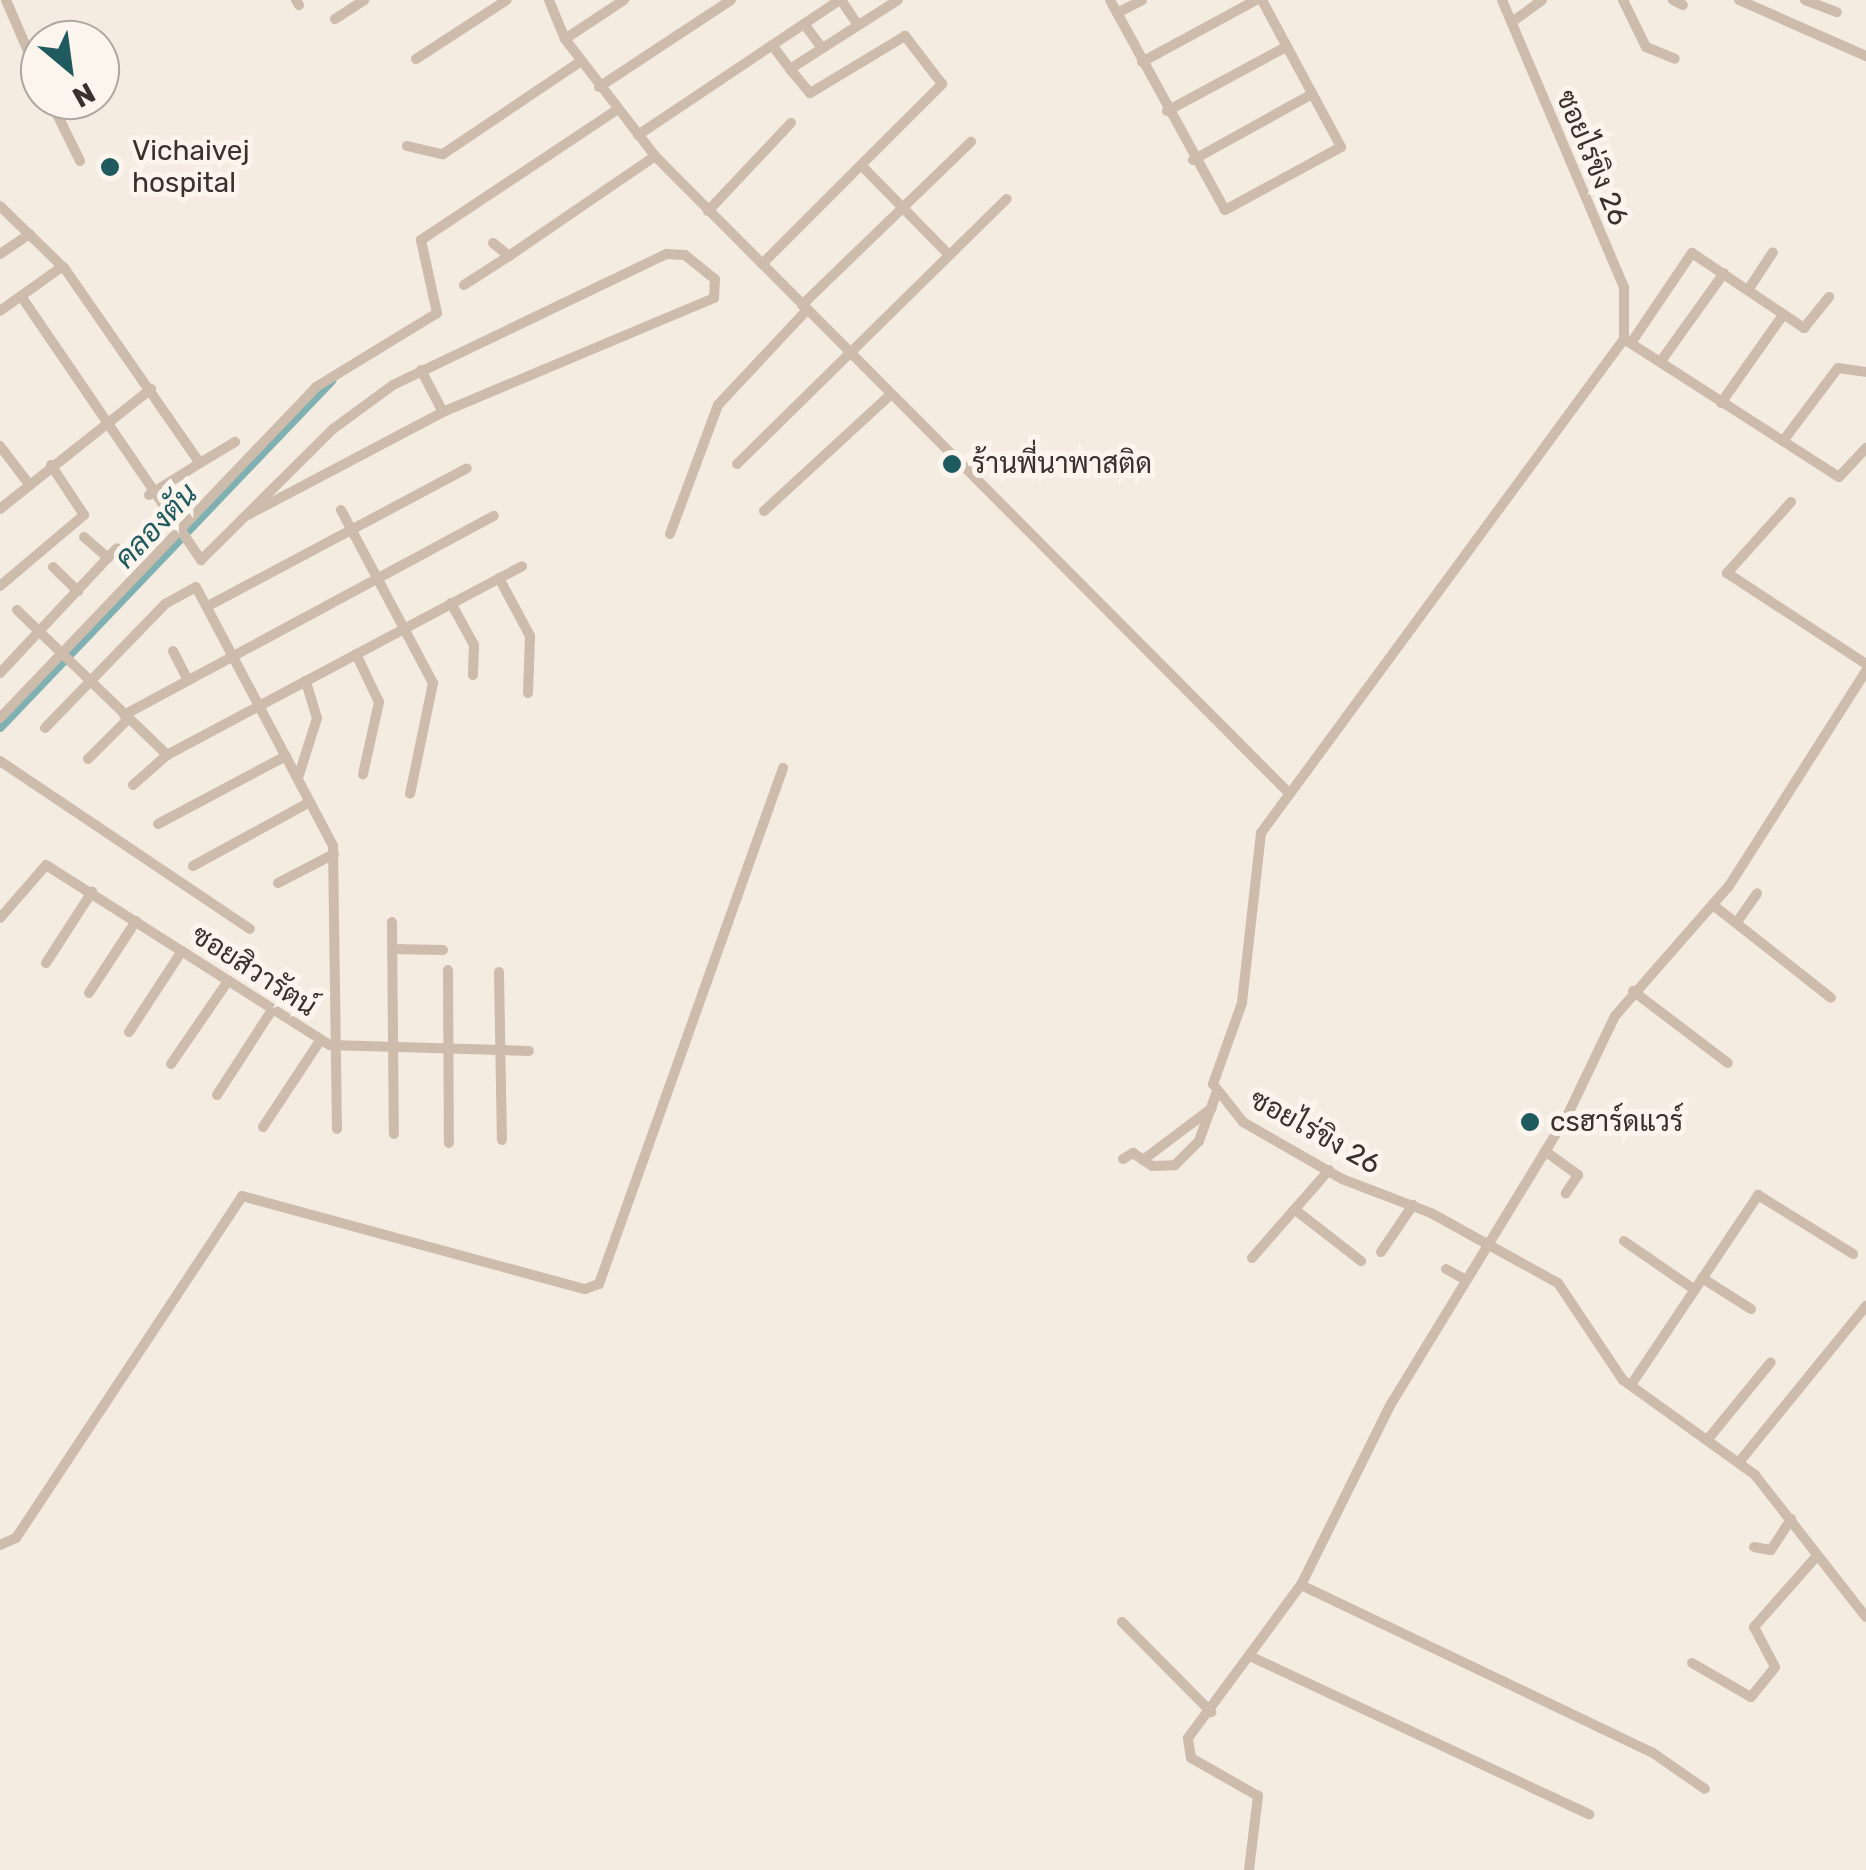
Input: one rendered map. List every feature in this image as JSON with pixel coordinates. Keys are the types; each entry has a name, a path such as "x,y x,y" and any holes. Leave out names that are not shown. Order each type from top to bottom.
{"street":[{"path":"6,0 20,33"},
{"path":"335,19 364,0"},
{"path":"416,59 507,0"},
{"path":"565,40 624,0"},
{"path":"599,87 731,0"},
{"path":"638,135 841,0 858,26"},
{"path":"790,70 898,0"},
{"path":"1110,0 1117,14 1193,160 1225,210 1338,154 1340,137 1259,0 1142,62"},
{"path":"1117,14 1142,0"},
{"name":"ซอยไร่ขิง 26","path":"1502,0 1624,288 1626,339 1290,794 1254,852 1242,1004 1214,1076 1216,1094 1243,1122 1330,1170 1413,1204 1558,1282 1632,1386 1740,1461 1791,1519 1816,1557 1866,1617"},
{"path":"1512,22 1542,0"},
{"path":"1624,0 1646,47 1675,59"},
{"path":"1740,0 1866,56"},
{"path":"1805,0 1837,12"},
{"path":"550,1 565,40 580,62 656,156 1290,794"},
{"path":"804,24 822,48"},
{"path":"762,264 939,92 938,75 905,36 810,93 772,45"},
{"path":"1167,110 1286,47"},
{"path":"407,146 443,154 580,62"},
{"path":"1193,160 1312,94"},
{"path":"0,718 66,655 324,380 437,313 421,240 616,110"},
{"path":"60,120 80,161"},
{"path":"708,210 791,124"},
{"path":"670,534 718,405 805,308 971,142"},
{"path":"464,285 656,156"},
{"path":"861,166 949,255"},
{"path":"737,464 1007,199"},
{"path":"0,206 63,266 200,463"},
{"path":"0,254 30,234"},
{"path":"493,243 509,256"},
{"path":"1748,290 1773,252"},
{"path":"21,296 149,495 190,548 208,559 248,515 349,414 421,370 666,254 685,256 715,279 714,298 443,412 248,515"},
{"path":"1830,297 1804,328 1690,254 1626,339 1839,478 1866,448"},
{"path":"0,311 63,266"},
{"path":"1662,361 1724,273"},
{"path":"1721,402 1783,315"},
{"path":"1782,441 1838,368 1866,372"},
{"path":"421,370 443,412"},
{"path":"0,509 102,422 150,389"},
{"path":"764,512 890,395"},
{"path":"149,495 235,442"},
{"path":"0,446 29,484"},
{"path":"0,586 84,515 52,466"},
{"path":"208,606 467,468"},
{"path":"1249,1870 1258,1796 1188,1749 1211,1712 1257,1660 1464,1279 1491,1247 1552,1156 1641,995 1716,907 1866,667 1728,573 1791,502"},
{"path":"340,510 434,692 410,794"},
{"path":"88,758 126,717 188,680 494,516"},
{"path":"84,537 108,558"},
{"path":"0,673 117,548"},
{"path":"133,785 167,755 522,566"},
{"path":"52,567 78,590"},
{"path":"499,578 530,636 528,693"},
{"path":"44,728 183,588 196,586 334,854 337,1129"},
{"path":"452,603 474,646 474,675"},
{"path":"17,610 167,755"},
{"path":"173,651 188,680"},
{"path":"356,654 379,702 363,774"},
{"path":"298,778 317,718 306,682"},
{"path":"158,824 286,756"},
{"path":"0,761 250,929"},
{"path":"0,1546 16,1538 242,1196 585,1289 599,1284 783,768"},
{"path":"193,866 310,802"},
{"path":"278,883 334,854"},
{"name":"ซอยสิวารัตน์","path":"0,918 40,866 92,892 320,1041 336,1046 394,1050 529,1050"},
{"path":"46,964 92,892"},
{"path":"1734,920 1756,893"},
{"path":"1716,907 1831,998"},
{"path":"89,993 136,921"},
{"path":"392,922 394,1134"},
{"path":"392,949 443,950"},
{"path":"129,1032 182,951"},
{"path":"448,970 449,1142"},
{"path":"499,972 502,1140"},
{"path":"171,1064 228,980"},
{"path":"1641,995 1728,1063"},
{"path":"216,1095 272,1010"},
{"path":"263,1127 320,1041"},
{"path":"1123,1159 1175,1165 1199,1141 1216,1094"},
{"path":"1143,1160 1212,1108"},
{"path":"1552,1156 1578,1175 1566,1193"},
{"path":"1252,1258 1298,1212 1330,1170"},
{"path":"1632,1386 1758,1194 1853,1254"},
{"path":"1381,1252 1413,1204"},
{"path":"1298,1212 1361,1260"},
{"path":"1624,1241 1695,1290"},
{"path":"1446,1269 1464,1279"},
{"path":"1702,1278 1751,1308"},
{"path":"1740,1461 1866,1306"},
{"path":"1708,1439 1771,1362"},
{"path":"1754,1547 1771,1550 1791,1519"},
{"path":"1692,1663 1751,1697 1775,1667 1754,1627 1816,1557"},
{"path":"1300,1585 1653,1753 1705,1789"},
{"path":"1122,1622 1211,1712"},
{"path":"1257,1660 1589,1814"}],"waterway":[{"name":"คลองตัน","path":"0,727 332,380"}],"place":[{"name":"Vichaivej hospital","path":"110,167"},
{"name":"ร้านพี่นาพาสติด","path":"952,464"},
{"name":"csฮาร์ดแวร์","path":"1530,1122"}]}
